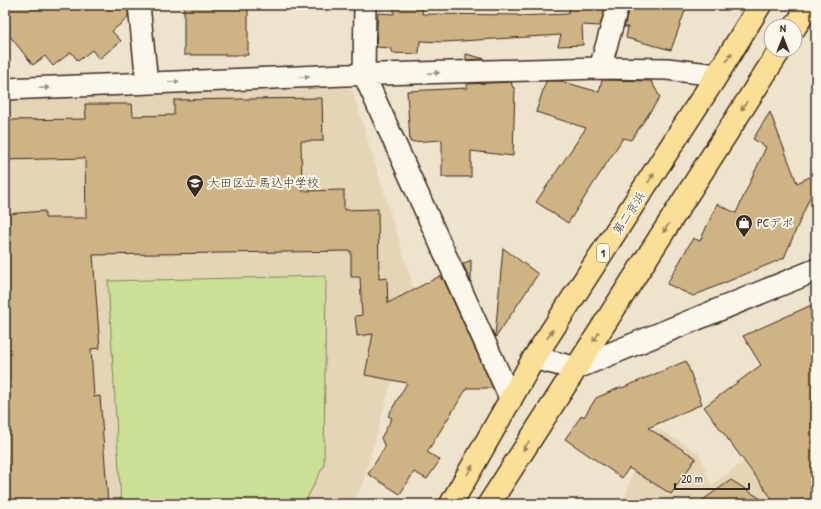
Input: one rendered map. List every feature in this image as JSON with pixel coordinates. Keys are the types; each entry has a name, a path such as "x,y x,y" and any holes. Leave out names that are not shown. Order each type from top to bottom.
{"highway":[{"name":"第二京浜","path":"450,504 534,358 717,75 760,5"},
{"path":"801,18 809,5"},
{"path":"489,504 775,58"}],"street":[{"path":"139,5 147,83"},
{"path":"365,5 364,75 511,400"},
{"path":"600,68 618,5"},
{"path":"5,89 364,75 600,68 667,69 717,75"},
{"path":"534,358 576,368 816,270"}],"shaded area":[{"name":"大田区立 馬込中学校","path":"350,83 416,295 362,486 351,504 5,504 5,100"},
{"path":"816,410 816,504 623,504 635,465 657,428 699,453 711,485"}],"green space":[{"path":"326,276 324,465 304,504 121,504 108,281"}],"building":[{"path":"5,5 123,5 128,11 128,18 112,31 121,41 99,59 92,50 78,61 71,52 53,66 45,56 33,65 5,30"},
{"path":"184,5 248,5 248,55 184,55"},
{"path":"394,5 423,6 422,14 518,16 568,14 571,5 606,5 600,26 582,25 583,45 558,46 561,35 444,42 420,41 419,54 392,53 390,48 376,47 378,13 394,14"},
{"path":"630,5 687,5 671,50 626,38 628,27 624,27"},
{"path":"466,54 485,59 466,60"},
{"path":"602,80 651,81 660,97 631,140 623,138 568,223 536,202 586,128 536,112 546,81 560,81 599,92"},
{"path":"511,82 513,88 515,88 513,156 471,151 471,177 442,177 442,140 410,142 407,91 467,88 467,84"},
{"path":"322,98 323,141 301,141 302,191 344,190 344,210 378,209 379,279 387,278 388,303 440,276 442,280 442,276 493,388 467,388 427,452 440,460 427,479 414,472 400,494 368,474 385,447 381,438 392,418 388,416 407,383 365,375 373,334 357,336 355,316 362,315 360,277 351,277 351,251 93,255 100,348 91,349 94,397 100,396 108,504 10,504 5,438 5,214 45,211 45,218 86,218 85,158 5,160 5,120 86,119 85,104 132,104 133,116 174,115 174,100"},
{"path":"770,112 797,183 816,174 816,183 784,258 693,296 667,284 693,238 700,241 717,204 736,213 766,147 753,139"},
{"path":"503,248 538,274 496,337 495,336"},
{"path":"471,260 471,282 463,264"},
{"path":"816,303 816,504 776,504 704,407 761,365 743,336"},
{"path":"686,361 702,404 648,428 696,458 671,494 629,468 622,478 565,439 582,415 584,417 596,398"},
{"path":"731,480 769,504 697,504"}],"place":[{"name":"大田区立 馬込中学校","path":"195,198"},
{"name":"PCデポ","path":"744,238"}]}
